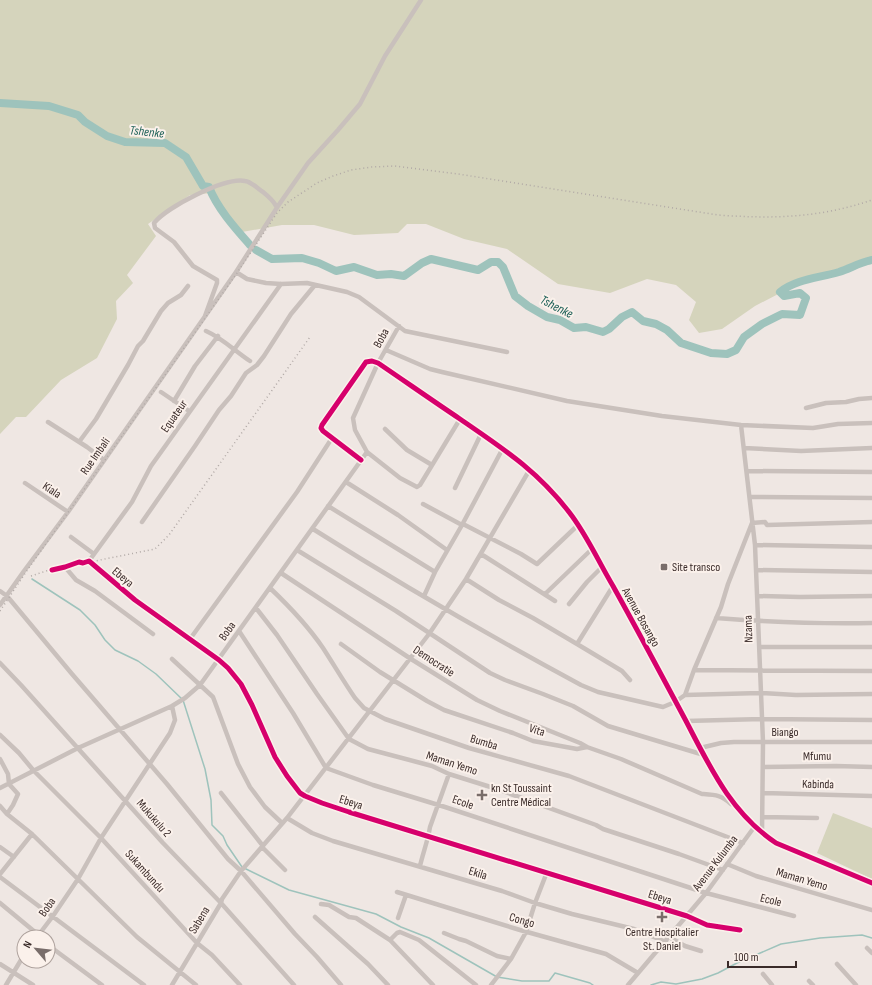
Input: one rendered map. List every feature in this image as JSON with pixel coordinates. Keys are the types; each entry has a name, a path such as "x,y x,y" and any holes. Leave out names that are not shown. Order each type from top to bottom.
{"street":[{"path":"205,316 308,163 360,104 385,56 421,0"},
{"path":"205,316 217,280 194,266 174,242 162,234 154,226 156,221 189,198 234,181 246,181 271,198 276,206 278,206"},
{"path":"236,272 247,279 256,281 281,284 307,283 346,292 359,297 405,331 507,352"},
{"name":"Equateur","path":"89,561 132,502 151,466 189,411 281,284"},
{"path":"142,522 246,373 257,365 291,314 315,285"},
{"path":"80,442 96,418 138,346 143,341 164,307 181,295 188,286"},
{"name":"Rue Imbali","path":"0,605 68,512 205,316"},
{"name":"Boba","path":"43,929 78,879 125,800 166,740 175,720 172,706 185,698 200,685 367,452 355,430 353,418 378,363 399,326"},
{"path":"206,331 218,336 250,361"},
{"path":"174,401 193,370 218,336"},
{"path":"386,350 430,369 567,401 662,416 742,426 813,428 838,424 872,423"},
{"path":"361,460 323,432 321,428 366,362 372,360 378,363"},
{"name":"Avenue Bosango","path":"378,363 503,448 530,469 546,484 578,525 593,548 700,748 736,808 762,833 783,847 872,883"},
{"path":"161,392 189,411"},
{"path":"806,408 846,402 859,398 872,398"},
{"path":"367,452 400,478 414,486 420,485 460,419"},
{"path":"48,422 80,442 104,460"},
{"name":"Nzama","path":"742,426 755,545 758,596 764,793 762,833"},
{"path":"385,429 407,450 432,465"},
{"path":"454,488 481,434"},
{"path":"190,639 297,492 332,438"},
{"path":"424,596 435,572 503,448"},
{"path":"744,448 801,451 872,448"},
{"name":"Sabena","path":"172,985 222,899 244,866 305,796 429,634 466,579 530,469"},
{"path":"747,471 872,472"},
{"path":"346,482 398,515 447,550"},
{"name":"Kiala","path":"25,483 68,512"},
{"path":"750,496 872,498"},
{"path":"423,504 521,554 537,564 578,525"},
{"path":"328,506 435,572"},
{"path":"685,695 694,670 721,608 728,584 752,523 765,522 767,525 872,522"},
{"path":"312,529 536,661 589,689 663,707 675,702 685,695 760,693 796,695 872,694"},
{"path":"71,537 94,554"},
{"path":"755,545 872,546"},
{"path":"544,594 593,548"},
{"path":"297,550 495,675 573,706 608,726 704,755"},
{"path":"481,554 555,601"},
{"path":"52,570 79,562 83,563 89,561"},
{"name":"Ebeya","path":"89,561 135,600 219,660 241,684 275,757 294,786 305,796 322,803 687,916 707,925 740,930"},
{"path":"570,604 587,582 603,566"},
{"path":"65,567 76,580 95,591 153,634"},
{"path":"756,570 872,572"},
{"name":"Democratie","path":"281,573 411,659 477,700 587,747"},
{"path":"466,579 499,600 533,618 622,671 630,680"},
{"path":"577,644 613,586"},
{"name":"Bumba","path":"270,588 287,604 308,628 355,698 369,711 385,719 469,748 569,776 743,843"},
{"path":"0,591 7,596 43,641 149,763 214,843 241,871 341,985"},
{"path":"758,596 872,596"},
{"name":"Maman Yemo","path":"256,608 277,635 350,739 368,749 432,766 449,774 497,788 596,825 603,829 723,870"},
{"path":"716,618 841,624 872,623"},
{"path":"239,631 293,713 326,768"},
{"name":"Vita","path":"341,644 366,663 436,706 533,741 576,749 587,747 622,759 702,794 723,797 736,808"},
{"path":"759,647 872,647"},
{"path":"172,659 213,697 238,764 250,787 265,807 282,823"},
{"name":"Mukukulu 2","path":"0,664 21,685 163,843 221,903 294,985"},
{"path":"694,670 872,671"},
{"path":"0,788 78,748 172,706"},
{"path":"686,721 762,719 872,720"},
{"name":"Sukambundu","path":"0,736 19,753 34,771 101,838 197,943 212,955 240,985"},
{"name":"Biango","path":"700,748 721,743 872,742"},
{"path":"0,759 8,774 9,784 18,794 7,814"},
{"name":"Mfumu","path":"763,767 872,767"},
{"name":"Ecole","path":"326,768 373,785 706,893 794,916"},
{"path":"420,866 423,851 429,836 430,827 449,774"},
{"name":"Kabinda","path":"764,793 872,796"},
{"path":"221,794 262,846 285,870"},
{"path":"0,806 7,814 32,834 137,937 196,985"},
{"path":"763,817 817,818"},
{"name":"Ekila","path":"287,818 312,833 333,841 502,891 535,903 634,928 700,951"},
{"name":"Avenue Kulumba","path":"628,985 706,893 755,826"},
{"path":"32,834 0,875 144,985"},
{"path":"0,847 14,857"},
{"name":"Maman Yemo","path":"727,864 756,876 872,910"},
{"path":"491,985 511,959 526,932 535,903 548,872"},
{"name":"Congo","path":"397,892 526,932 606,954 638,973"},
{"path":"398,918 406,895"},
{"path":"0,903 31,929"},
{"path":"321,904 329,905 349,917 356,918 390,940 433,985"},
{"path":"315,917 368,964 388,985"},
{"path":"390,940 400,932 419,940 476,985"},
{"path":"444,933 466,941 497,956 511,959"},
{"path":"867,948 872,953"},
{"path":"56,951 102,985"},
{"path":"0,964 33,985"},
{"path":"837,964 856,985"},
{"path":"6,985 16,968"},
{"path":"763,974 772,985"},
{"path":"809,981 812,985"}],"green space":[{"path":"0,0 872,0 872,264 828,273 784,291 755,306 722,329 699,333 689,320 696,302 676,285 647,279 610,293 558,284 507,249 464,239 426,224 407,224 398,233 354,235 314,225 282,225 242,232 212,193 190,195 148,224 156,236 127,275 133,283 116,301 117,319 97,358 61,380 26,417 16,417 0,434"},
{"path":"833,813 872,828 872,879 817,853"}],"waterway":[{"name":"Tshenke","path":"0,103 49,106 78,115 85,122 107,136 125,142 165,143 186,157 203,186 209,187 217,203 250,245"},
{"name":"Tshenke","path":"256,250 272,259 302,258 319,263 336,271 354,267 377,275 391,274 404,276 422,263 431,259 478,270 491,262 498,262 503,267 515,296 528,306 547,317 560,320 574,328 586,327 603,332 609,329 622,317 632,312 643,321 656,324 667,330 681,343 711,353 727,354 736,350 744,337 762,324 782,314 800,315 806,298 800,293 784,296 780,292 786,288 793,284 839,272 872,260"},
{"path":"32,579 80,610 95,625 105,640 115,650 138,661 156,674 183,700 205,769 211,800 212,825 223,836 227,845 242,867 289,890 376,914 401,927 429,938 497,977 522,981 549,981 555,973 593,985"},
{"path":"651,985 661,982 676,984 702,979 781,944 820,938 862,935 872,938"}],"railway":[{"path":"0,611 237,273 277,213 288,202 317,183 351,170 395,166 458,174 718,215 758,217 814,214 872,200"},
{"path":"31,576 70,563 90,562 155,549 169,535 310,337"}],"cycle path":[{"path":"361,460 321,428 366,362 372,361 378,363 490,440 532,472 557,497 581,530 641,637 713,772 723,788 746,818 776,843 872,883"},
{"path":"52,570 79,562 83,563 89,561 135,600 228,668 241,684 275,757 300,793 305,796 349,812 687,916 707,925 740,930"}],"place":[{"name":"Site transco","path":"664,567"},
{"name":"kn St Toussaint Centre Médical","path":"482,795"},
{"name":"Centre Hospitalier St. Daniel","path":"662,917"}]}
